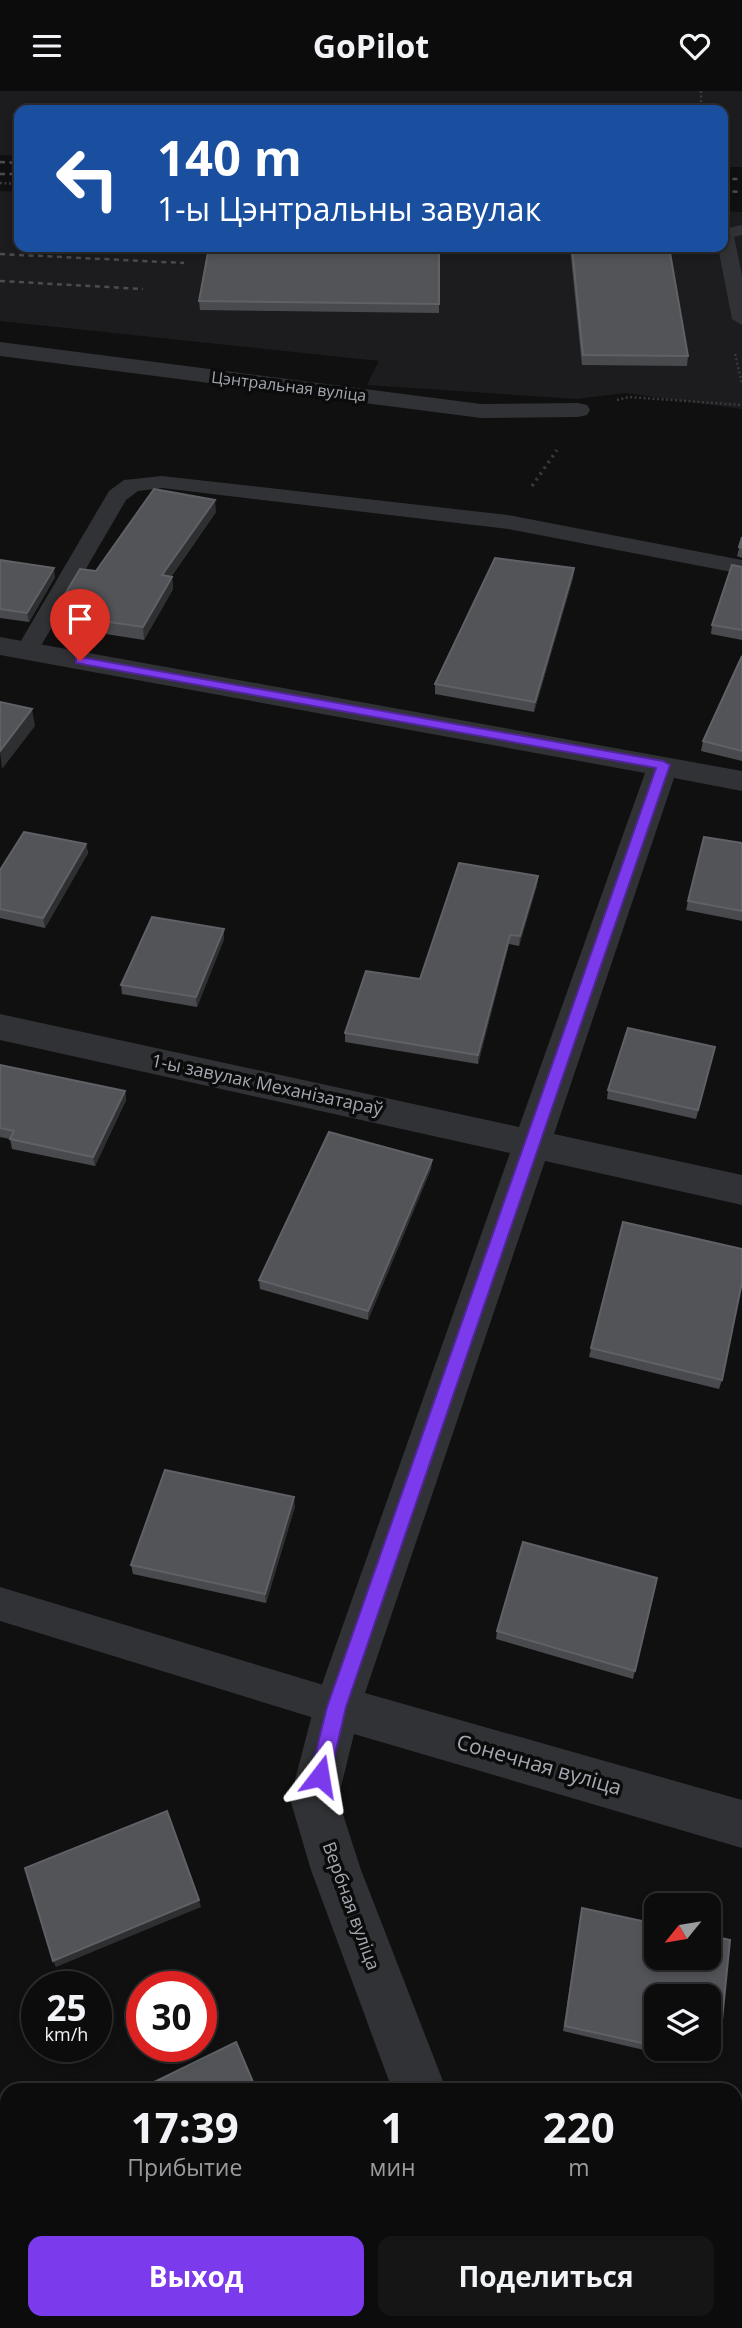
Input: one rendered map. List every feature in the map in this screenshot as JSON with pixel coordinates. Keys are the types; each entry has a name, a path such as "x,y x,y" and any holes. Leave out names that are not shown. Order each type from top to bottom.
{"street":[{"name":"Цэнтральная вуліца","path":"0,349 481,411 578,410"},
{"path":"14,649 742,781"},
{"name":"Вербная вуліца","path":"417,2083 336,1870 314,1799 337,1707 535,1143 663,765"},
{"name":"1-ы завулак Механізатараў","path":"0,1027 742,1190"},
{"name":"Сонечная вуліца","path":"337,1707 742,1824"}],"lane":[{"path":"728,252 742,319"},
{"path":"14,649 117,496 132,485 162,482 508,522 742,567"},
{"path":"0,1604 337,1707"}],"path":[{"path":"739,366 742,384"},
{"path":"629,397 742,405"}],"shaded area":[{"path":"0,91 742,91 742,167 728,167 728,105 14,105 14,156 0,155"},
{"path":"0,191 14,192 14,252 728,252 728,211 742,212 742,409 625,393 576,399 367,385 379,361 0,321"}],"building":[{"path":"208,252 439,252 439,304 199,301"},
{"path":"573,252 670,252 688,356 583,355"},
{"path":"154,489 215,500 162,575 172,577 143,627 53,614 80,569 96,571"},
{"path":"495,558 574,568 535,702 435,684"},
{"path":"0,560 54,568 27,613 0,609"},
{"path":"732,565 742,567 742,630 712,625"},
{"path":"742,656 742,751 703,741"},
{"path":"0,702 32,709 0,751"},
{"path":"24,832 86,844 43,918 0,909 0,870"},
{"path":"704,837 742,843 742,911 688,901"},
{"path":"459,863 538,876 520,936 510,935 478,1055 345,1033 366,971 420,979"},
{"path":"152,917 224,929 196,997 121,985"},
{"path":"628,1028 715,1047 698,1110 608,1090"},
{"path":"0,1065 125,1091 93,1157 10,1139 14,1131 0,1128"},
{"path":"329,1132 432,1160 368,1311 259,1280"},
{"path":"623,1222 742,1249 742,1282 722,1380 591,1348"},
{"path":"165,1470 294,1497 265,1594 131,1565"},
{"path":"523,1542 657,1578 635,1671 497,1631"},
{"path":"167,1811 199,1900 53,1961 25,1868"},
{"path":"582,1908 644,1921 644,1971 721,1971 721,1938 730,1940 722,2020 721,1984 644,1984 644,2043 565,2026"},
{"path":"236,2042 253,2083 152,2083 195,2062 217,2062 217,2051"}],"railway":[{"path":"0,162 14,163"},
{"path":"0,174 14,174"},
{"path":"728,179 742,179"},
{"path":"728,191 742,192"},
{"path":"0,254 184,263"},
{"path":"0,281 143,289"}],"route":[{"path":"80,661 663,765 535,1143 337,1707 320,1776"}]}
